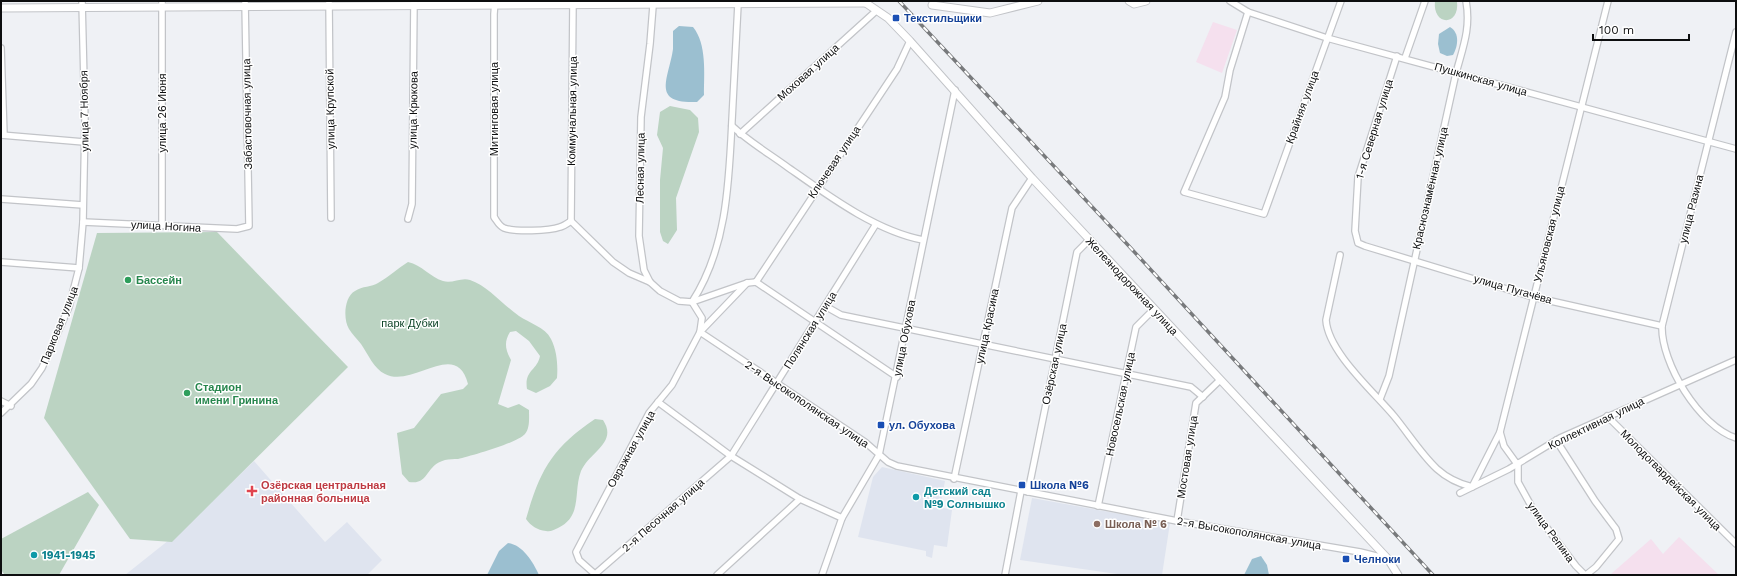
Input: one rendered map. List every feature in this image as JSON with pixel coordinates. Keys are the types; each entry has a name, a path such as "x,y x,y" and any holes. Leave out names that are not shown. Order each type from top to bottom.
{"street":[{"path":"932,5 951,4 990,13 1038,1"},
{"path":"1130,1 1134,4 1146,1"},
{"name":"Пушкинская улица","path":"1230,1 1248,12 1327,38 1736,149"},
{"name":"Крайняя улица","path":"1248,12 1230,70 1225,97 1184,192 1264,214 1341,1"},
{"path":"1405,58 1425,1"},
{"name":"Краснознамённая улица","path":"1380,399 1389,376 1413,260 1468,26 1469,17 1466,1"},
{"name":"Ульяновская улица","path":"1472,487 1500,432 1608,1"},
{"path":"1,8 82,4 738,4 864,2"},
{"name":"Железнодорожная улица","path":"864,2 888,18 910,41 1089,240 1388,559 1398,575"},
{"name":"Коммунальная улица","path":"571,221 573,3"},
{"name":"улица 7 Ноября","path":"82,4 84,142 83,222"},
{"name":"улица 26 Июня","path":"162,4 162,226"},
{"name":"Забастовочная улица","path":"245,4 249,226"},
{"name":"улица Крупской","path":"329,4 331,218"},
{"name":"улица Крюкова","path":"408,219 412,204 414,4"},
{"name":"Митинговая улица","path":"496,4 494,14 494,217 498,224 503,228 511,230 548,230 560,227 571,221"},
{"name":"Лесная улица","path":"650,282 644,270 639,236 641,117 656,4"},
{"path":"692,302 707,274 719,238 729,190 738,4"},
{"name":"Моховая улица","path":"740,134 876,11"},
{"name":"улица Разина","path":"1736,32 1707,142 1662,326 1664,347 1688,396 1712,423 1728,435 1736,438"},
{"name":"Ключевая улица","path":"756,282 897,69 910,41"},
{"path":"1,48 2,135 84,142"},
{"name":"1-я Северная улица","path":"1365,246 1358,243 1356,238 1358,176 1397,56"},
{"name":"улица Обухова","path":"822,575 842,518 879,455 897,377 923,240 955,90"},
{"path":"732,126 740,134 817,188 876,224 911,238 923,240"},
{"name":"улица Красина","path":"954,479 1012,208 1032,178"},
{"path":"1,199 83,205"},
{"path":"571,221 613,262 629,273 650,282 660,292 679,301 692,302 747,283 756,282 897,377"},
{"name":"улица Ногина","path":"83,222 237,229 249,226"},
{"name":"Парковая улица","path":"1,413 11,406 31,384 51,349 69,307 79,268 83,222"},
{"name":"Полянская улица","path":"731,456 876,224"},
{"name":"Озёрская улица","path":"1028,492 1077,252 1089,240"},
{"name":"улица Пугачёва","path":"1365,246 1533,297 1662,326"},
{"path":"1340,255 1326,320 1327,328 1347,363 1380,399 1436,468 1462,484 1472,487"},
{"path":"1,262 79,268"},
{"name":"Овражная улица","path":"595,575 579,560 576,552 649,413 672,385 700,332 747,283"},
{"path":"692,302 702,318 700,332"},
{"path":"825,306 841,315 1191,387 1203,397"},
{"name":"Новосельская улица","path":"1098,506 1136,327 1154,309"},
{"name":"2-я Высокополянская улица","path":"700,332 865,442 879,455 897,466 954,479 1177,521 1360,552 1388,559"},
{"name":"Коллективная улица","path":"1460,493 1518,464 1556,440 1607,416 1736,360"},
{"name":"Мостовая улица","path":"1177,521 1196,403 1220,380"},
{"path":"1,401 11,406"},
{"path":"658,402 731,456 800,499 842,518"},
{"name":"Молодогвардейская улица","path":"1607,416 1736,544"},
{"path":"1500,432 1504,446 1518,464"},
{"path":"1556,440 1595,501 1616,529 1619,540 1596,567 1586,575"},
{"name":"2-я Песочная улица","path":"595,575 731,456"},
{"name":"улица Репина","path":"1518,464 1518,482 1534,511 1576,566 1586,575"},
{"path":"1005,575 1021,491"},
{"path":"717,575 800,499"}],"shaded area":[{"path":"1213,22 1237,30 1222,73 1196,62"},
{"name":"Озёрская центральная районная больница","path":"254,461 325,542 347,522 382,560 367,575 125,575 169,540 172,541"},
{"path":"882,467 945,481 940,507 952,510 947,547 934,545 932,558 926,556 926,551 858,537 873,477"},
{"path":"1032,498 1170,523 1162,575 1124,575 1020,560"},
{"path":"1679,537 1719,575 1596,575 1611,574 1651,539 1663,554"}],"green space":[{"path":"1435,1 1457,1 1457,9 1451,19 1441,19 1435,9"},
{"path":"670,106 690,110 698,118 699,132 676,198 677,230 668,244 663,241 660,232 660,180 663,148 657,135 660,112"},
{"name":"Стадион имени Гринина","path":"217,232 348,367 172,542 130,539 44,418 97,233"},
{"name":"парк Дубки","path":"408,262 446,282 467,279 477,283 489,291 513,312 545,331 555,348 557,358 557,378 550,386 536,393 527,389 527,378 540,356 529,341 516,331 510,332 506,346 511,360 498,404 508,408 519,404 529,410 527,432 520,438 493,449 438,463 433,466 421,481 416,482 409,482 402,474 397,433 414,428 441,394 463,389 468,384 462,371 454,365 432,367 408,375 396,377 381,372 374,365 361,344 350,331 345,314 347,303 351,294 358,289 378,283"},
{"path":"595,419 603,420 607,428 607,435 601,447 585,464 581,471 576,503 571,517 566,523 551,531 540,530 534,527 526,519 531,502 543,473 558,450 568,440"},
{"path":"88,492 99,505 59,575 5,575 1,570 1,539"}],"water":[{"path":"679,26 693,27 701,42 703,50 704,95 697,102 673,99 668,94 666,87 666,79 673,49 673,31"},
{"path":"1450,27 1457,36 1457,44 1453,55 1447,56 1440,53 1438,44 1439,34"},
{"path":"508,543 518,547 527,555 539,575 487,575 499,551"},
{"path":"1261,556 1267,565 1269,575 1244,575 1252,559"}],"railway":[{"path":"899,1 1127,244 1433,575"}],"place":[{"name":"Текстильщики","path":"896,18"},
{"name":"Бассейн","path":"128,280"},
{"name":"Стадион имени Гринина","path":"187,393"},
{"name":"ул. Обухова","path":"881,425"},
{"name":"Школа №6","path":"1022,485"},
{"name":"Озёрская центральная районная больница","path":"252,491"},
{"name":"Детский сад №9 Солнышко","path":"916,497"},
{"name":"Школа № 6","path":"1097,524"},
{"name":"1941-1945","path":"34,555"},
{"name":"Челноки","path":"1346,559"}]}
